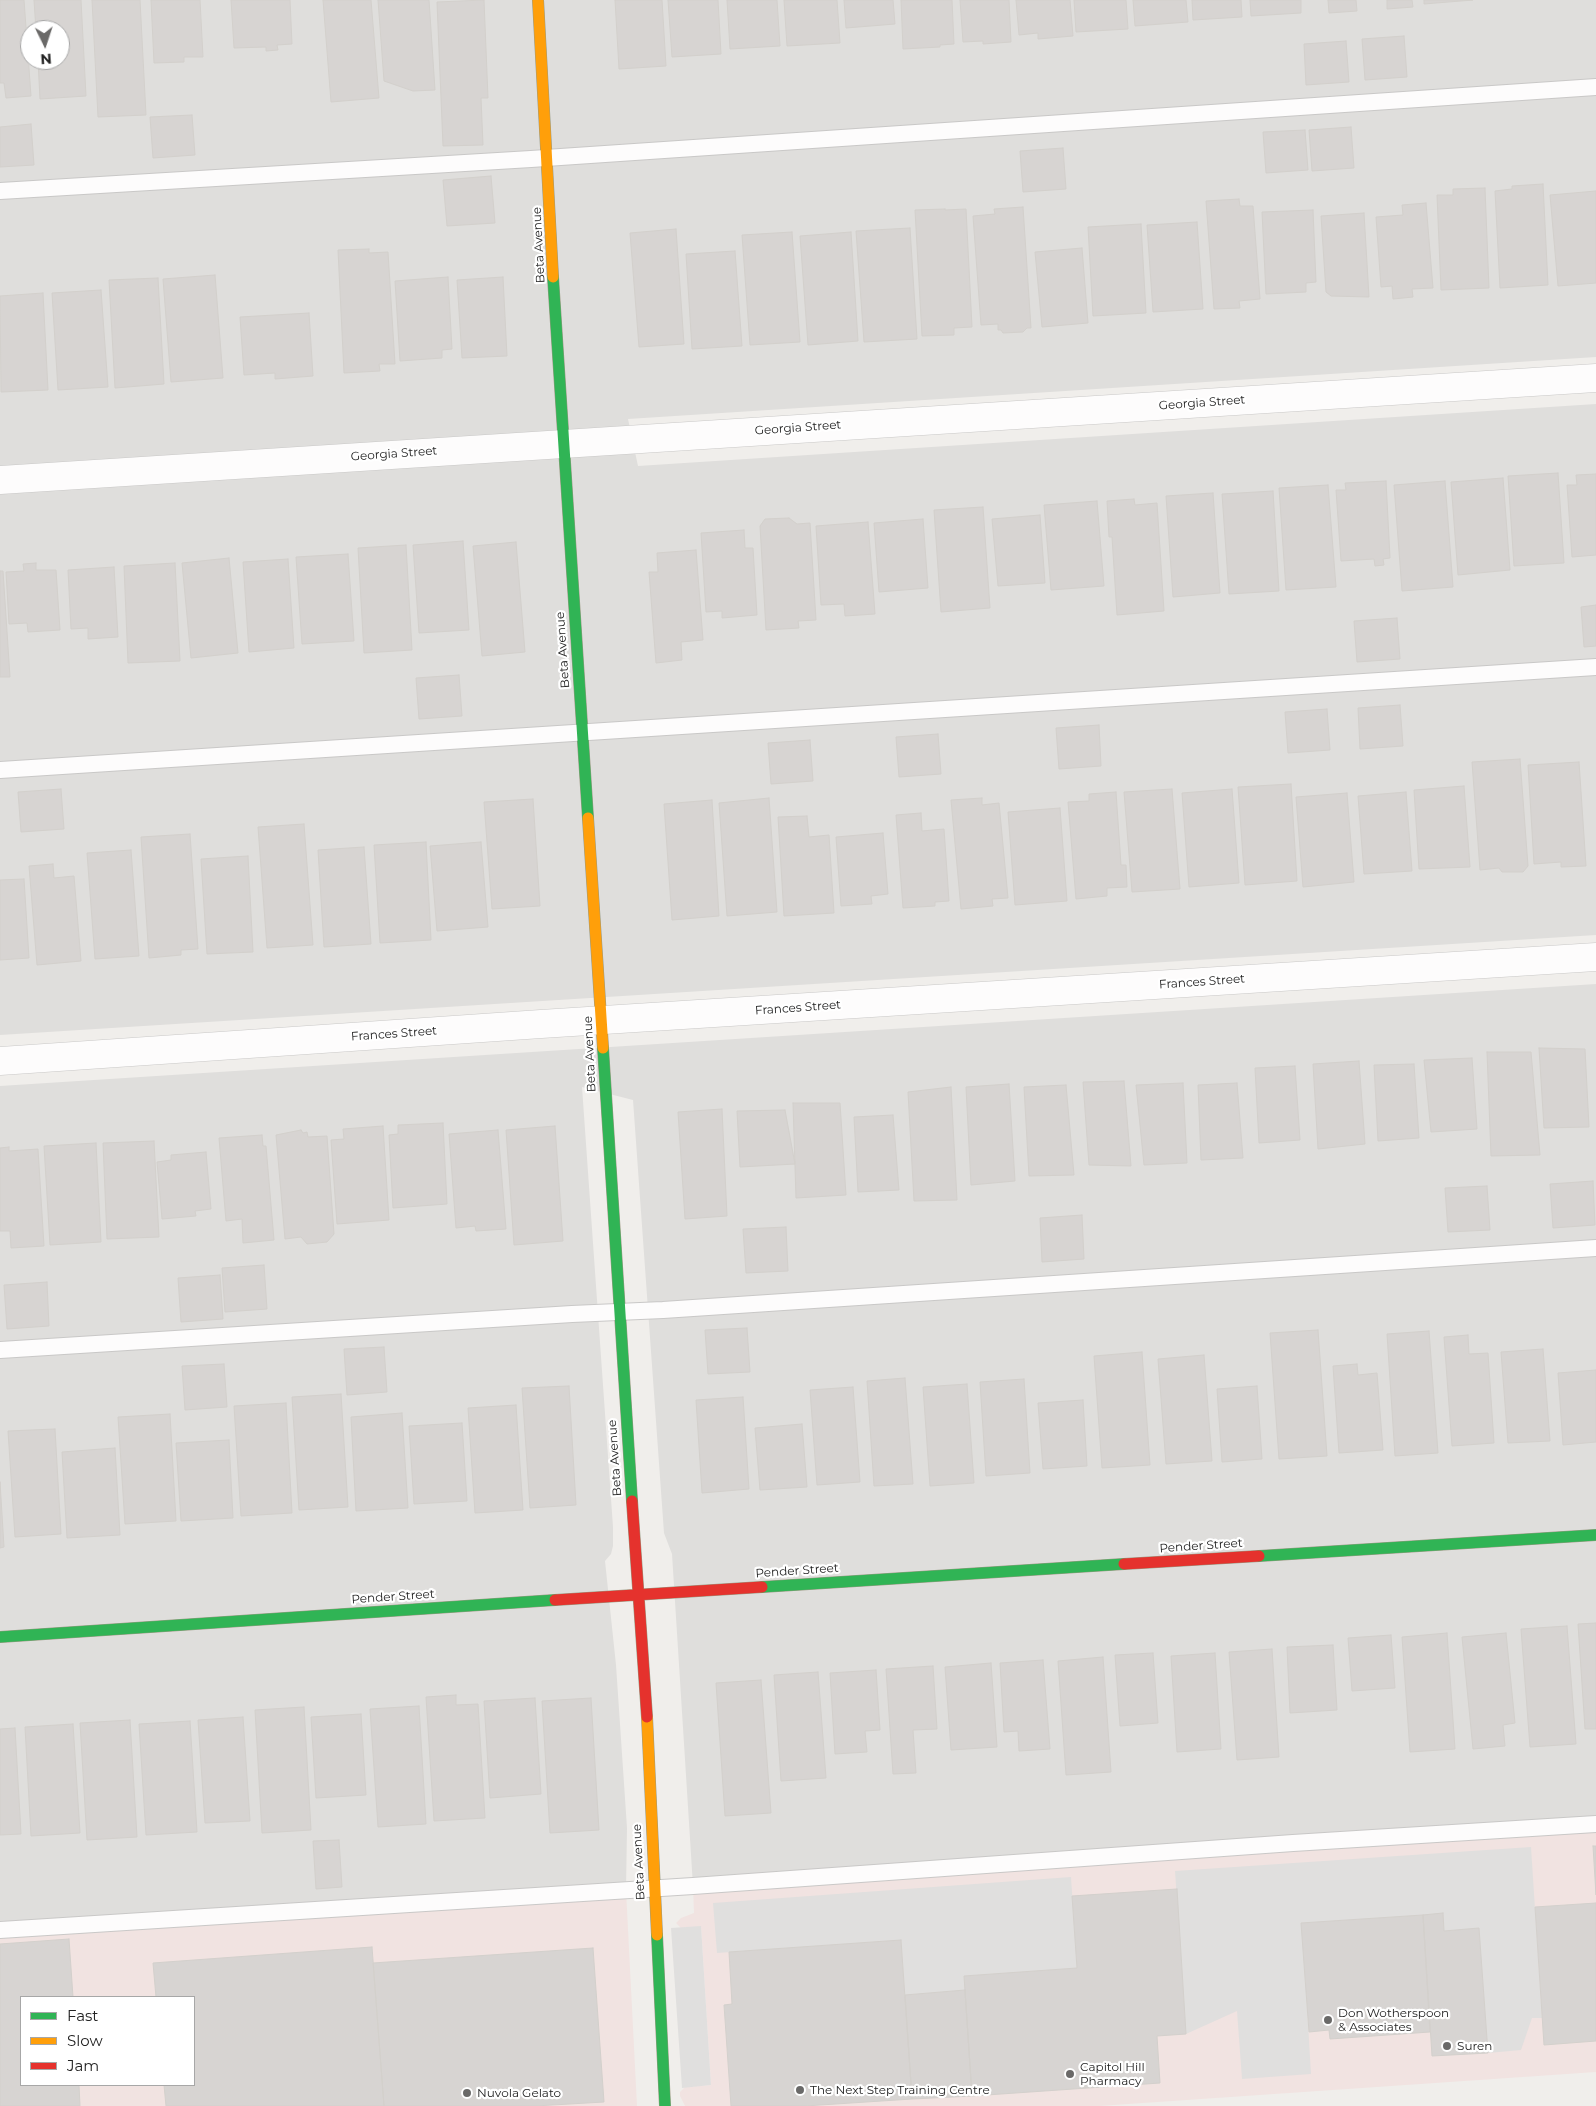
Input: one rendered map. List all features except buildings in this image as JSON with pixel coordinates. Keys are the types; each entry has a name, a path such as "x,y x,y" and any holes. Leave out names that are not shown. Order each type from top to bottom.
{"street":[{"name":"Beta Avenue","path":"538,0 619,1313 644,1663 653,1888 665,2106"},
{"name":"Georgia Street","path":"0,480 1596,378"},
{"name":"Frances Street","path":"0,1061 1596,957"},
{"name":"Pender Street","path":"0,1637 639,1594 1596,1536"}],"lane":[{"path":"0,191 548,158 1596,86"},
{"path":"0,770 1596,667"},
{"path":"0,1350 619,1313 1596,1248"},
{"path":"0,1930 1596,1824"}],"shaded area":[{"path":"0,0 1596,0 1596,357 628,419 638,466 1596,404 1596,935 0,1035"},
{"path":"1596,984 1596,1825 693,1886 672,1554 664,1533 633,1100 582,1087 613,1527 613,1546 611,1554 605,1561 616,1665 627,1828 626,1890 0,1930 0,1086"},
{"path":"1596,1825 1596,2072 1099,2106 685,2106 680,2096 680,2092 685,2087 711,2085 701,1927 681,1928 676,1923 681,1918 694,1913 693,1886"},
{"path":"1531,1847 1542,2018 1532,2018 1521,2050 1488,2053 1479,1929 1444,1931 1443,1914 1302,1923 1311,2074 1242,2079 1237,2011 1186,2034 1175,1871"},
{"path":"1071,1877 1077,1968 964,1976 965,1990 905,1995 901,1940 717,1953 713,1903"},
{"path":"626,1890 637,2106 0,2106 0,1930"},
{"path":"701,1926 711,2085 682,2088 671,1928"}],"traffic: fast":[{"path":"553,277 588,818"},
{"path":"603,1048 632,1501"},
{"path":"1259,1556 1596,1535"},
{"path":"762,1587 1124,1564"},
{"path":"0,1637 555,1600"},
{"path":"657,1935 665,2106"}],"traffic: slow":[{"path":"538,0 553,277"},
{"path":"588,818 603,1048"},
{"path":"647,1717 657,1935"}],"traffic: jam":[{"path":"632,1501 647,1717"},
{"path":"1124,1564 1259,1556"},
{"path":"555,1600 762,1587"}],"place":[{"name":"Don Wotherspoon & Associates","path":"1328,2020"},
{"name":"Suren","path":"1447,2046"},
{"name":"Capitol Hill Pharmacy","path":"1070,2074"},
{"name":"The Next Step Training Centre","path":"800,2090"},
{"name":"Nuvola Gelato","path":"467,2093"}]}
